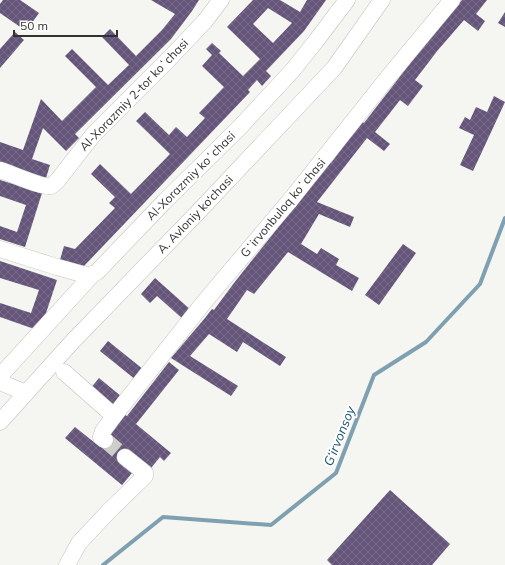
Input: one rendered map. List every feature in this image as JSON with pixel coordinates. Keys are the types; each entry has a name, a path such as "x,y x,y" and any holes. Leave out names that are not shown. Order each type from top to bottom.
{"street":[{"name":"Al-Xorazmiy 2-tor koʻchasi","path":"0,170 42,186 50,186 58,180 93,135 170,58 205,21 221,0"},
{"name":"Al-Xorazmiy koʻchasi","path":"0,376 94,274 239,128 287,76 347,0"},
{"name":"A. Avloniy ko‘chasi","path":"0,422 78,336 334,68 382,0"},
{"name":"Gʻirvonbuloq koʻchasi","path":"105,440 101,437 103,431 114,416 205,301 292,198 389,76 452,0"},
{"path":"0,249 82,274 94,274"},
{"path":"64,372 114,416"},
{"path":"0,382 26,393"},
{"path":"67,565 79,543 145,476 145,473 125,457"}],"building":[{"path":"3,0 20,0 39,13 26,31 0,13 0,4"},
{"path":"151,0 199,0 171,39 75,134 79,138 66,151 43,128 32,159 50,165 46,178 0,164 0,142 23,150 41,99 62,121 96,87 65,56 72,49 108,85 129,65 102,37 110,29 136,56 162,30 175,14"},
{"path":"253,0 280,0 300,12 307,0 326,0 304,31 266,71 271,76 262,86 257,80 248,90 250,92 84,266 60,260 64,246 75,249 115,208 109,203 115,197 91,174 100,164 131,194 170,154 136,121 145,112 169,135 176,127 187,137 205,118 199,113 224,87 202,66 212,55 206,49 212,43 221,51 219,53 243,76 260,59 227,27","holes":["268,8 292,23 273,43 253,24"]},
{"path":"462,0 487,0 476,14 485,21 478,31 464,20 415,80 423,86 408,106 400,100 375,132 390,144 384,151 367,138 317,202 354,217 350,227 319,214 301,244 317,254 321,248 339,259 336,265 359,278 352,291 288,252 254,294 247,290 227,319 286,357 280,366 243,342 237,352 209,334 190,356 238,386 231,396 171,358 212,309 214,310 329,162 331,163 362,122 364,123 426,43"},
{"path":"505,12 505,27 498,23"},
{"path":"15,32 24,40 0,68 0,49"},
{"path":"494,96 505,102 473,171 460,165 474,135 459,128 465,117 470,120 476,107 487,112"},
{"path":"0,180 42,193 25,247 0,239 0,226 17,232 26,205 0,196"},
{"path":"403,244 416,253 379,305 365,295"},
{"path":"0,261 57,280 40,331 0,317 0,303 31,313 39,290 0,278"},
{"path":"155,278 192,311 184,320 157,296 150,303 141,294"},
{"path":"108,341 144,370 136,380 100,351"},
{"path":"169,362 179,370 136,424 171,453 164,461 160,457 151,468 120,463 132,473 122,485 65,438 75,427 100,447 125,415 127,416"},
{"path":"99,378 122,397 113,408 90,389"},
{"path":"390,490 450,544 432,565 332,565 327,560"}],"waterway":[{"name":"G‘irvonsoy","path":"103,565 163,517 271,525 336,473 374,375 426,342 480,284 505,218"}],"tunnel":[{"path":"105,440 125,457"}]}
